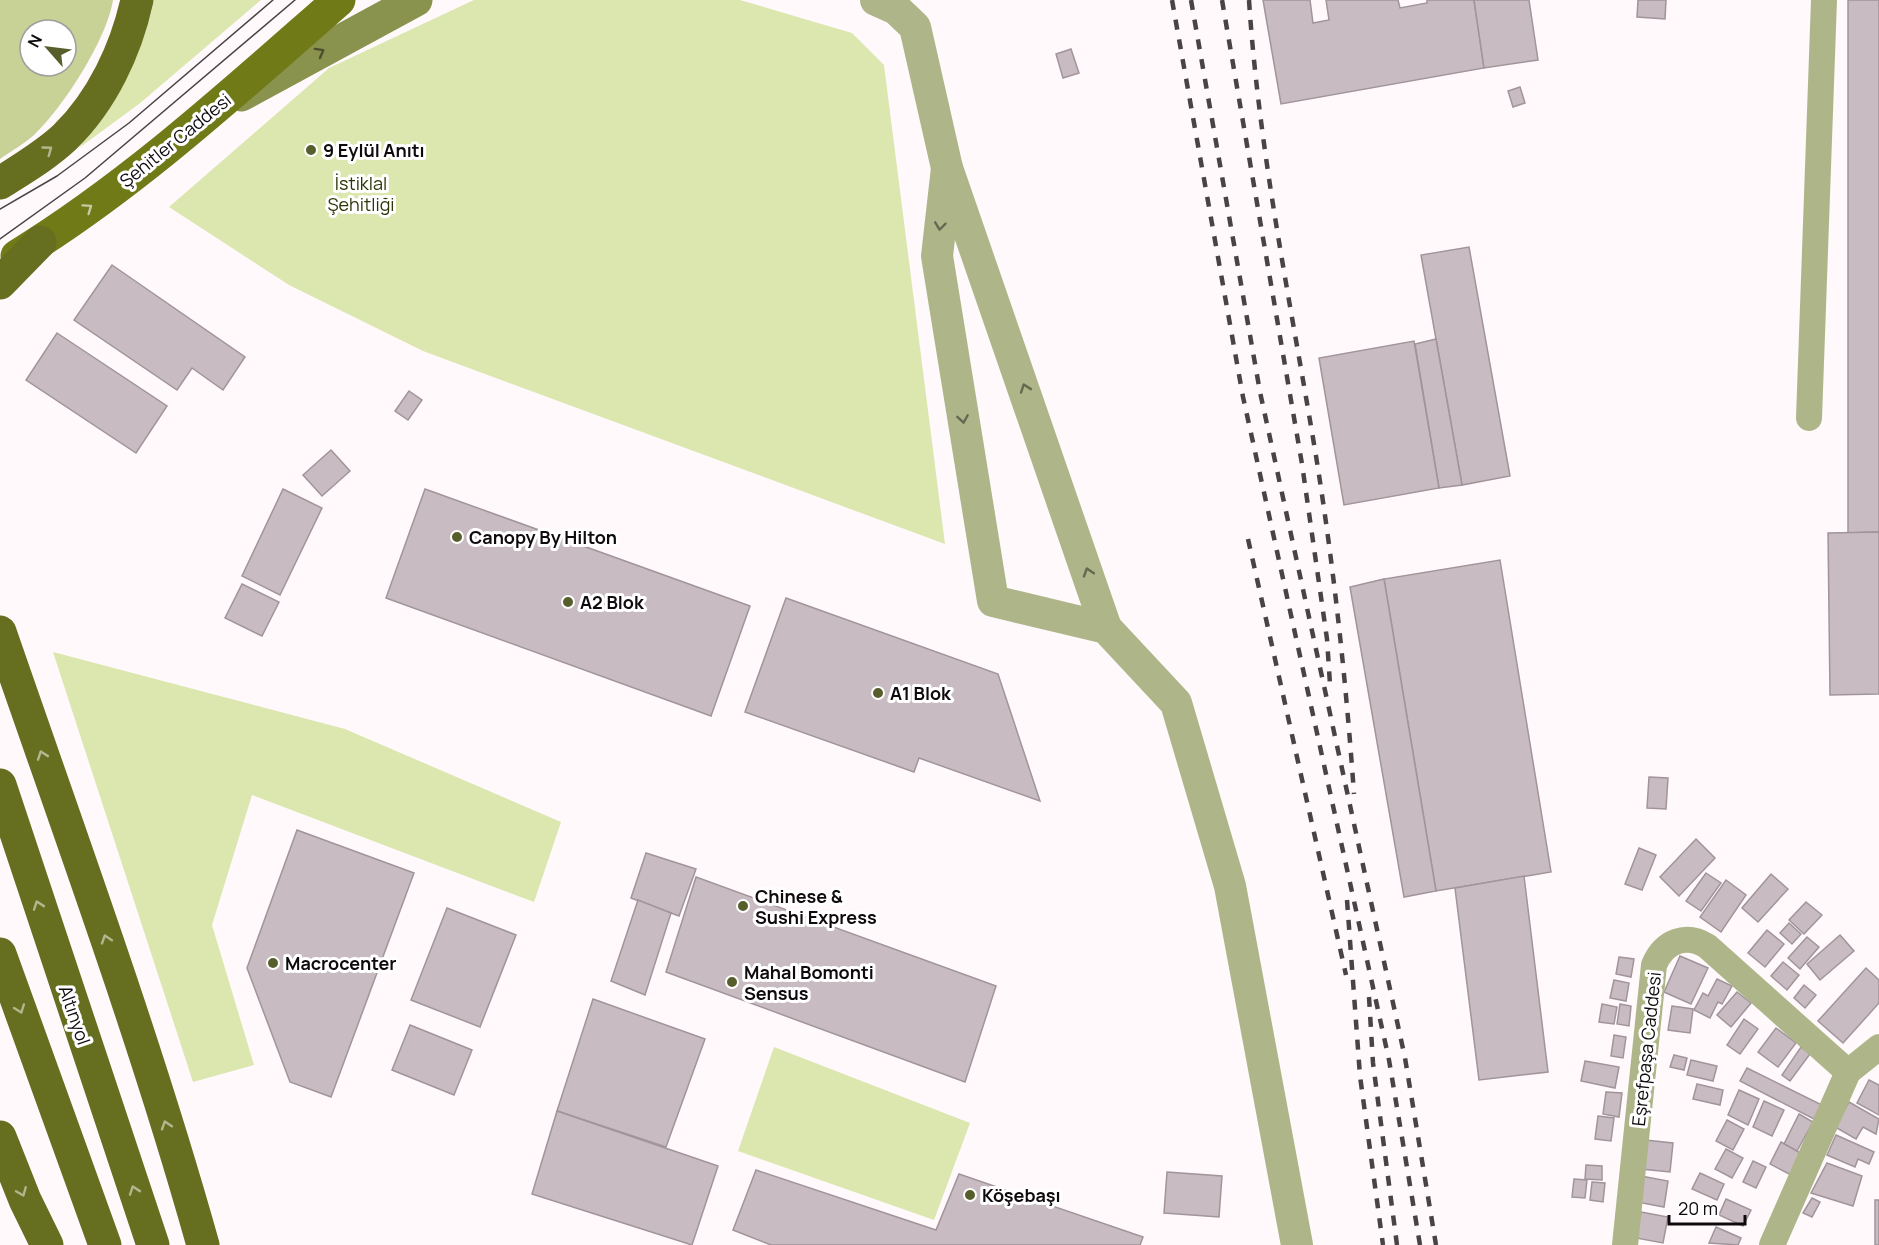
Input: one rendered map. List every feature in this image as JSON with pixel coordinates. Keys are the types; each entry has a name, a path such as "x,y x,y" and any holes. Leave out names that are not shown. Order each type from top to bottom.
{"highway":[{"path":"0,183 64,138 95,100 118,60 137,0"},
{"path":"0,283 40,242"},
{"path":"0,632 95,907 185,1180 203,1245"},
{"name":"Altınyol","path":"0,785 153,1245"},
{"path":"0,954 105,1245"},
{"path":"0,1137 25,1200 47,1245"}],"main road":[{"name":"Şehitler Caddesi","path":"0,267 115,189 213,110 339,0"},
{"path":"213,110 416,0"},
{"path":"185,1180 210,1245"}],"street":[{"path":"876,0 896,9 915,27 947,168 1106,628 1176,703 1230,886 1297,1245"},
{"path":"1809,418 1824,0"},
{"path":"947,168 937,256 993,601 1106,628"},
{"name":"Eşrefpaşa Caddesi","path":"1625,1245 1654,965 1669,944 1691,939 1707,946 1848,1072"},
{"path":"1772,1245 1848,1072 1879,1047"}],"green space":[{"path":"0,0 113,0 102,34 93,53 82,72 70,91 45,123 22,144 0,159"},
{"path":"154,0 261,0 139,104 79,148 125,78 142,40"},
{"name":"İstiklal Şehitliği","path":"474,0 740,0 852,33 884,65 945,544 423,351 289,285 169,207 329,68"},
{"path":"53,652 345,729 561,822 534,902 252,795 212,925 254,1065 193,1082"},
{"path":"774,1047 970,1123 934,1220 738,1151"}],"building":[{"path":"1263,0 1310,0 1313,23 1329,20 1326,0 1398,0 1400,8 1427,3 1427,0 1474,0 1484,68 1281,104"},
{"path":"1474,0 1529,0 1538,60 1484,68"},
{"path":"1638,0 1666,0 1665,19 1637,17"},
{"path":"1848,0 1879,0 1879,532 1848,533"},
{"path":"1071,49 1079,73 1063,78 1056,54"},
{"path":"1520,87 1525,103 1513,107 1508,91"},
{"path":"1469,247 1510,476 1462,485 1421,255"},
{"path":"112,265 245,357 223,390 192,368 177,390 74,320"},
{"path":"57,333 167,406 136,453 26,380"},
{"path":"1436,339 1462,485 1439,488 1415,344"},
{"path":"1414,341 1439,488 1344,505 1319,358"},
{"path":"409,391 422,400 408,420 395,411"},
{"path":"331,450 350,471 322,496 303,475"},
{"path":"283,489 322,508 280,595 242,576"},
{"name":"A2 Blok","path":"425,489 750,606 711,716 386,598"},
{"path":"1879,532 1879,694 1830,695 1828,533"},
{"path":"1500,560 1551,872 1436,891 1384,579"},
{"path":"1384,579 1436,891 1404,897 1350,587"},
{"path":"242,584 279,602 262,636 225,618"},
{"name":"A1 Blok","path":"786,598 998,674 1040,801 919,758 914,772 745,712"},
{"path":"1649,777 1668,778 1666,809 1647,808"},
{"path":"297,830 414,873 331,1097 290,1082 247,968"},
{"path":"1696,839 1715,858 1679,896 1660,877"},
{"path":"1639,848 1656,855 1642,890 1625,884"},
{"path":"646,853 696,869 679,916 631,898"},
{"path":"1706,873 1721,883 1701,911 1686,901"},
{"path":"1771,874 1788,889 1758,922 1742,908"},
{"path":"1524,876 1548,1072 1479,1080 1455,888"},
{"path":"696,877 996,986 965,1082 666,972"},
{"path":"1726,880 1746,895 1721,932 1700,917"},
{"path":"638,900 671,913 645,995 611,981"},
{"path":"1806,902 1822,915 1804,934 1789,920"},
{"path":"447,908 516,935 480,1027 411,1000"},
{"path":"1789,923 1801,934 1792,944 1780,933"},
{"path":"1767,930 1784,944 1765,967 1748,953"},
{"path":"1840,935 1854,951 1820,980 1807,964"},
{"path":"1807,937 1819,947 1800,969 1788,958"},
{"path":"1680,956 1708,968 1691,1004 1664,992"},
{"path":"1619,957 1634,959 1631,977 1616,974"},
{"path":"1783,962 1799,975 1787,990 1771,976"},
{"path":"1866,968 1879,980 1879,1003 1843,1043 1818,1021"},
{"path":"1717,979 1732,986 1722,1004 1718,1002 1710,1018 1694,1010 1703,993 1708,996"},
{"path":"1614,980 1629,983 1626,1001 1610,998"},
{"path":"1804,985 1816,995 1805,1008 1794,998"},
{"path":"1737,992 1751,1003 1731,1027 1717,1015"},
{"path":"593,999 705,1039 666,1147 557,1111"},
{"path":"1602,1004 1617,1007 1614,1024 1599,1022"},
{"path":"1620,1004 1631,1006 1629,1026 1617,1024"},
{"path":"1672,1006 1693,1009 1690,1033 1668,1030"},
{"path":"1744,1019 1758,1029 1740,1054 1727,1045"},
{"path":"410,1025 472,1050 454,1095 392,1070"},
{"path":"1776,1028 1796,1043 1778,1067 1758,1052"},
{"path":"1614,1035 1626,1037 1623,1058 1611,1056"},
{"path":"1801,1047 1810,1054 1790,1081 1782,1075"},
{"path":"1674,1055 1687,1058 1684,1070 1670,1067"},
{"path":"1691,1060 1717,1066 1713,1081 1687,1075"},
{"path":"1585,1061 1619,1067 1615,1088 1581,1081"},
{"path":"1747,1068 1822,1105 1814,1119 1740,1081"},
{"path":"1869,1080 1879,1085 1879,1115 1857,1103"},
{"path":"1697,1084 1723,1090 1720,1105 1693,1099"},
{"path":"1739,1090 1759,1099 1748,1125 1728,1115"},
{"path":"1606,1092 1622,1093 1619,1117 1603,1114"},
{"path":"1764,1101 1784,1110 1772,1136 1753,1127"},
{"path":"1849,1102 1879,1119 1876,1134 1863,1127 1856,1139 1835,1127"},
{"path":"557,1111 718,1166 692,1245 532,1194"},
{"path":"1799,1114 1813,1122 1797,1151 1784,1144"},
{"path":"1598,1116 1614,1118 1611,1141 1595,1139"},
{"path":"1727,1120 1744,1129 1733,1150 1716,1141"},
{"path":"1836,1135 1874,1152 1869,1164 1858,1159 1855,1167 1827,1155"},
{"path":"1645,1140 1673,1143 1670,1172 1641,1169"},
{"path":"1781,1142 1802,1154 1791,1175 1770,1164"},
{"path":"1726,1149 1743,1158 1732,1178 1715,1169"},
{"path":"1753,1161 1766,1167 1756,1188 1743,1182"},
{"path":"1827,1163 1862,1176 1853,1206 1811,1193"},
{"path":"1586,1165 1602,1166 1602,1180 1585,1179"},
{"path":"756,1170 936,1230 959,1174 1143,1237 1140,1245 771,1245 733,1230"},
{"path":"1167,1172 1222,1176 1219,1217 1164,1213"},
{"path":"1700,1173 1724,1184 1717,1200 1692,1189"},
{"path":"1641,1176 1668,1181 1664,1207 1637,1202"},
{"path":"1574,1179 1587,1180 1585,1198 1572,1197"},
{"path":"1592,1182 1605,1183 1603,1202 1590,1200"},
{"path":"1812,1198 1820,1202 1812,1217 1803,1213"},
{"path":"1726,1199 1751,1210 1743,1226 1719,1215"},
{"path":"1875,1200 1879,1200 1879,1245 1875,1245"},
{"path":"1641,1212 1668,1217 1663,1243 1636,1238"},
{"path":"1716,1227 1741,1238 1738,1245 1709,1243"}],"tram line":[{"path":"0,209 57,176 129,123 273,0"},
{"path":"0,239 85,178 295,0"}],"railway":[{"path":"1172,0 1243,397 1389,1060 1420,1245"},
{"path":"1191,0 1260,392 1405,1058 1436,1245"},
{"path":"1222,0 1302,464 1327,639 1330,684"},
{"path":"1249,0 1268,172 1316,456 1334,582 1354,794"},
{"path":"1248,539 1346,975"},
{"path":"1347,900 1360,1076 1383,1245"},
{"path":"1369,997 1373,1063 1397,1245"}],"place":[{"name":"9 Eylül Anıtı","path":"311,150"},
{"name":"Canopy By Hilton","path":"457,537"},
{"name":"A2 Blok","path":"568,602"},
{"name":"A1 Blok","path":"878,693"},
{"name":"Chinese & Sushi Express","path":"743,906"},
{"name":"Macrocenter","path":"273,963"},
{"name":"Mahal Bomonti Sensus","path":"732,982"},
{"name":"Köşebaşı","path":"970,1195"}]}
